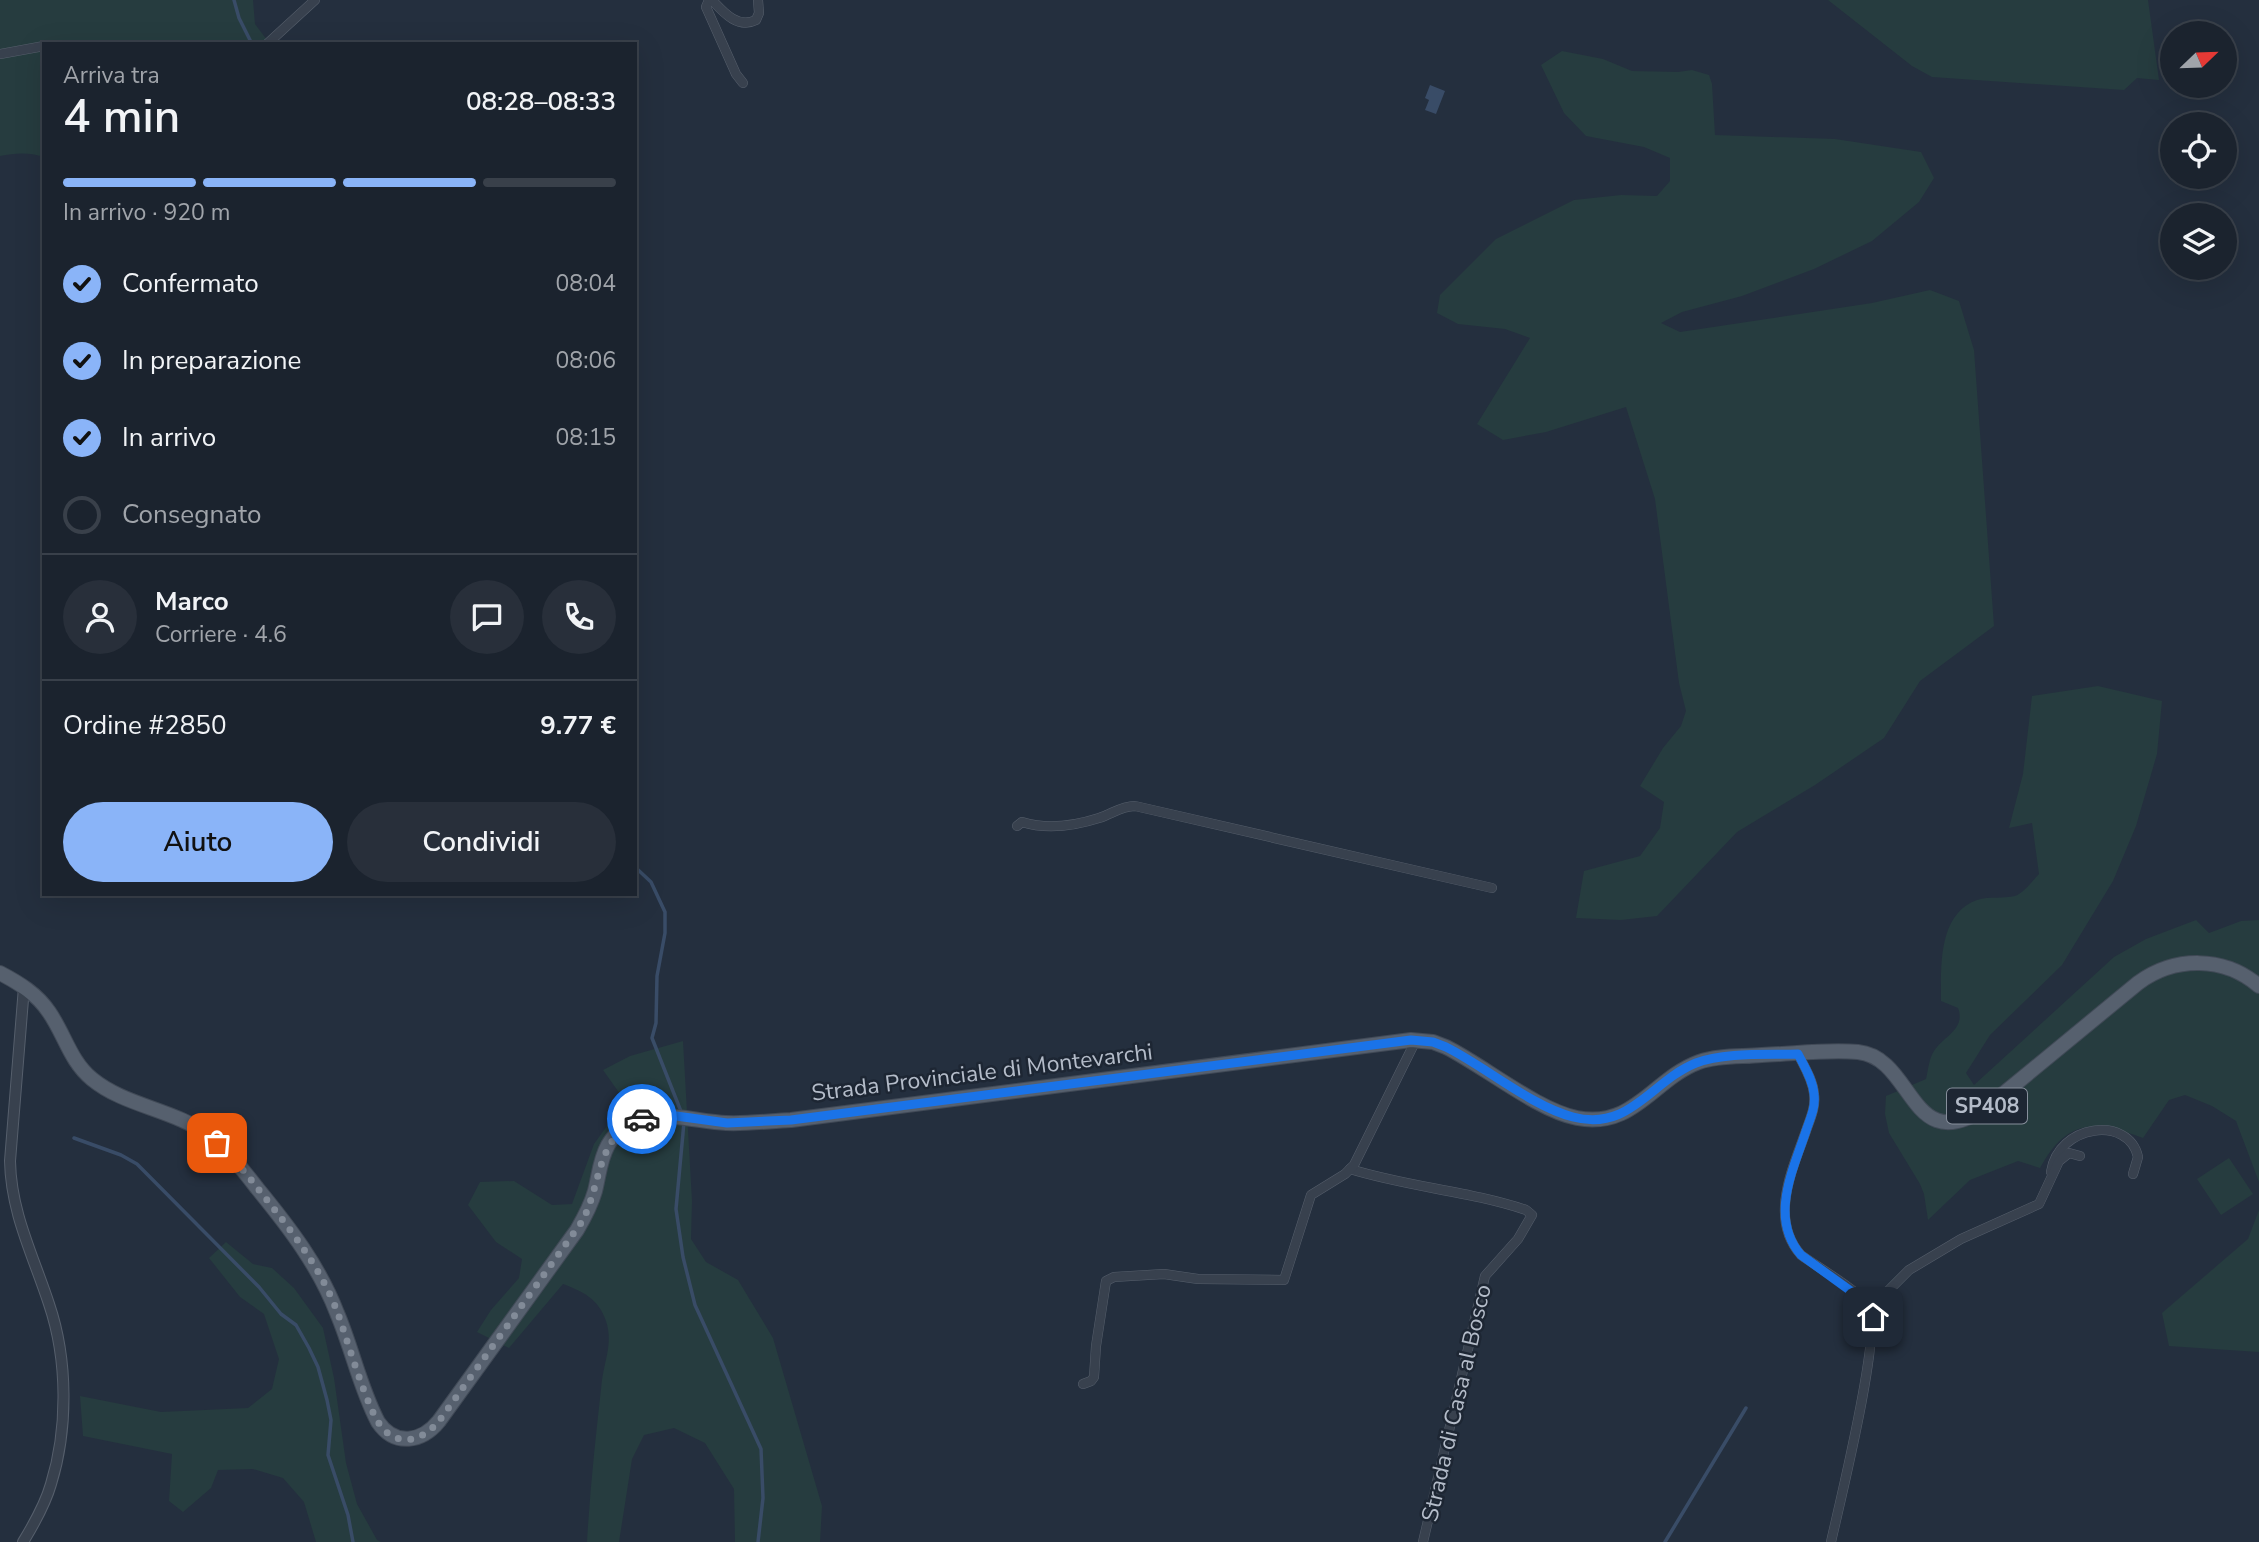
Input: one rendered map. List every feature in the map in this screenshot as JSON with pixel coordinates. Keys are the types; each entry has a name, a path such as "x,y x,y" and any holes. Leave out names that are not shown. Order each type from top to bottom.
{"main road":[{"name":"Strada Provinciale di Montevarchi","path":"0,973 24,987 48,1011 75,1062 93,1080 108,1090 197,1128 221,1146 246,1174 316,1267 336,1308 376,1417 386,1431 398,1438 418,1438 428,1433 439,1421 581,1223 593,1198 610,1141 623,1127 642,1119 669,1115 727,1123 757,1123 1416,1040 1433,1042 1451,1049 1555,1110 1575,1118 1608,1118 1625,1112 1700,1062 1723,1058 1845,1052 1870,1055 1891,1069 1922,1111 1938,1119 1958,1120 1986,1107 2138,983 2161,969 2191,963 2213,964 2237,971 2259,986"}],"street":[{"path":"269,42 315,0"},
{"path":"743,83 736,74 706,7 711,0 736,22 748,24 756,20 758,0"},
{"path":"0,54 42,46"},
{"path":"1017,826 1022,822 1062,827 1100,818 1124,806 1135,806 1492,888"},
{"path":"23,1542 43,1506 51,1483 61,1443 62,1419 62,1368 51,1308 17,1217 10,1187 24,987"},
{"path":"1083,1384 1094,1377 1106,1281 1114,1277 1164,1274 1198,1279 1284,1280 1311,1195 1350,1169 1416,1040"},
{"path":"1798,1054 1813,1086 1814,1102 1789,1180 1785,1218 1788,1234 1801,1255 1856,1295 1870,1309 1873,1317 1859,1413 1831,1542"},
{"path":"2049,1184 2053,1157 2060,1149 2080,1134 2097,1130 2114,1132 2130,1141 2138,1157 2133,1174"},
{"path":"1870,1309 1909,1270 1961,1240 2039,1204 2063,1156 2069,1153 2080,1156"},
{"name":"Strada di Casa al Bosco","path":"1350,1169 1374,1177 1483,1197 1526,1210 1532,1215 1518,1239 1485,1276 1423,1542"}],"green space":[{"path":"0,0 253,0 255,24 268,42 42,42 42,156 33,154 0,156"},
{"path":"1828,0 2148,0 2159,80 2137,78 2124,90 1932,77 1912,66"},
{"path":"1562,51 1603,59 1632,71 1692,70 1709,75 1715,135 1835,139 1921,152 1934,178 1919,202 1872,241 1814,269 1742,296 1682,312 1661,323 1680,332 1872,303 1930,290 1959,301 1974,350 1994,626 1920,681 1884,738 1815,785 1737,832 1657,916 1621,920 1576,918 1584,871 1640,856 1660,828 1664,802 1640,786 1663,748 1681,726 1686,711 1679,683 1655,499 1626,407 1546,432 1503,440 1477,424 1530,338 1505,329 1458,324 1437,313 1440,295 1496,239 1574,200 1621,195 1657,196 1670,181 1670,158 1644,147 1586,136 1564,113 1541,65"},
{"path":"2098,686 2162,701 2157,754 2136,826 2113,881 2062,965 1990,1035 1966,1073 1974,1085 2114,957 2146,939 2196,920 2209,933 2241,921 2259,920 2259,1182 2236,1121 2212,1106 2185,1095 2169,1100 2143,1138 2096,1126 2072,1132 2050,1152 2040,1168 2018,1161 1970,1180 1928,1220 1920,1184 1889,1133 1885,1114 1886,1096 1926,1079 1932,1054 1957,1027 1960,1015 1958,1008 1941,1001 1944,943 1955,917 1964,907 1977,900 2018,894 2039,874 2032,823 2009,828 2023,774 2032,696"},
{"path":"683,1041 692,1201 691,1239 706,1262 738,1280 773,1338 822,1506 820,1542 735,1542 734,1489 705,1443 674,1428 644,1435 632,1459 619,1542 587,1542 602,1380 609,1343 603,1313 589,1297 563,1284 509,1348 477,1332 491,1310 519,1278 522,1259 496,1242 468,1205 480,1182 514,1181 552,1205 572,1204 594,1144 625,1101 603,1070 630,1056"},
{"path":"2229,1158 2253,1194 2221,1215 2197,1179"},
{"path":"2259,1210 2259,1352 2169,1346 2162,1313 2248,1239"},
{"path":"226,1242 253,1264 272,1268 294,1288 323,1328 334,1378 346,1463 357,1504 377,1540 381,1542 316,1542 304,1502 283,1478 253,1469 218,1470 211,1488 183,1512 169,1501 172,1454 83,1436 80,1396 161,1412 248,1408 272,1389 279,1359 264,1314 240,1297 209,1258"}],"water":[{"path":"1430,85 1445,91 1436,114 1425,110 1429,100 1425,98"}],"waterway":[{"path":"234,0 239,18 251,42"},
{"path":"637,869 651,882 665,912 665,933 657,976 656,1023 652,1038 682,1114"},
{"path":"684,1122 676,1209 683,1257 695,1305 761,1449 763,1498 758,1542"},
{"path":"74,1138 121,1155 137,1164 259,1287 281,1314 296,1325 318,1367 327,1400 331,1420 328,1455 348,1515 353,1542"},
{"path":"1665,1542 1746,1408"}],"way so far":[{"path":"217,1143 232,1157 277,1212 316,1267 336,1308 368,1399 381,1426 394,1437 410,1439 425,1435 439,1421 571,1238 587,1213 610,1141 623,1127 642,1119"}],"route":[{"path":"642,1119 669,1115 727,1123 791,1120 1411,1040 1433,1042 1446,1047 1559,1112 1580,1119 1598,1119 1625,1112 1700,1062 1710,1059 1798,1054 1813,1086 1814,1102 1789,1180 1785,1201 1788,1234 1801,1255 1866,1302 1873,1317"}]}
